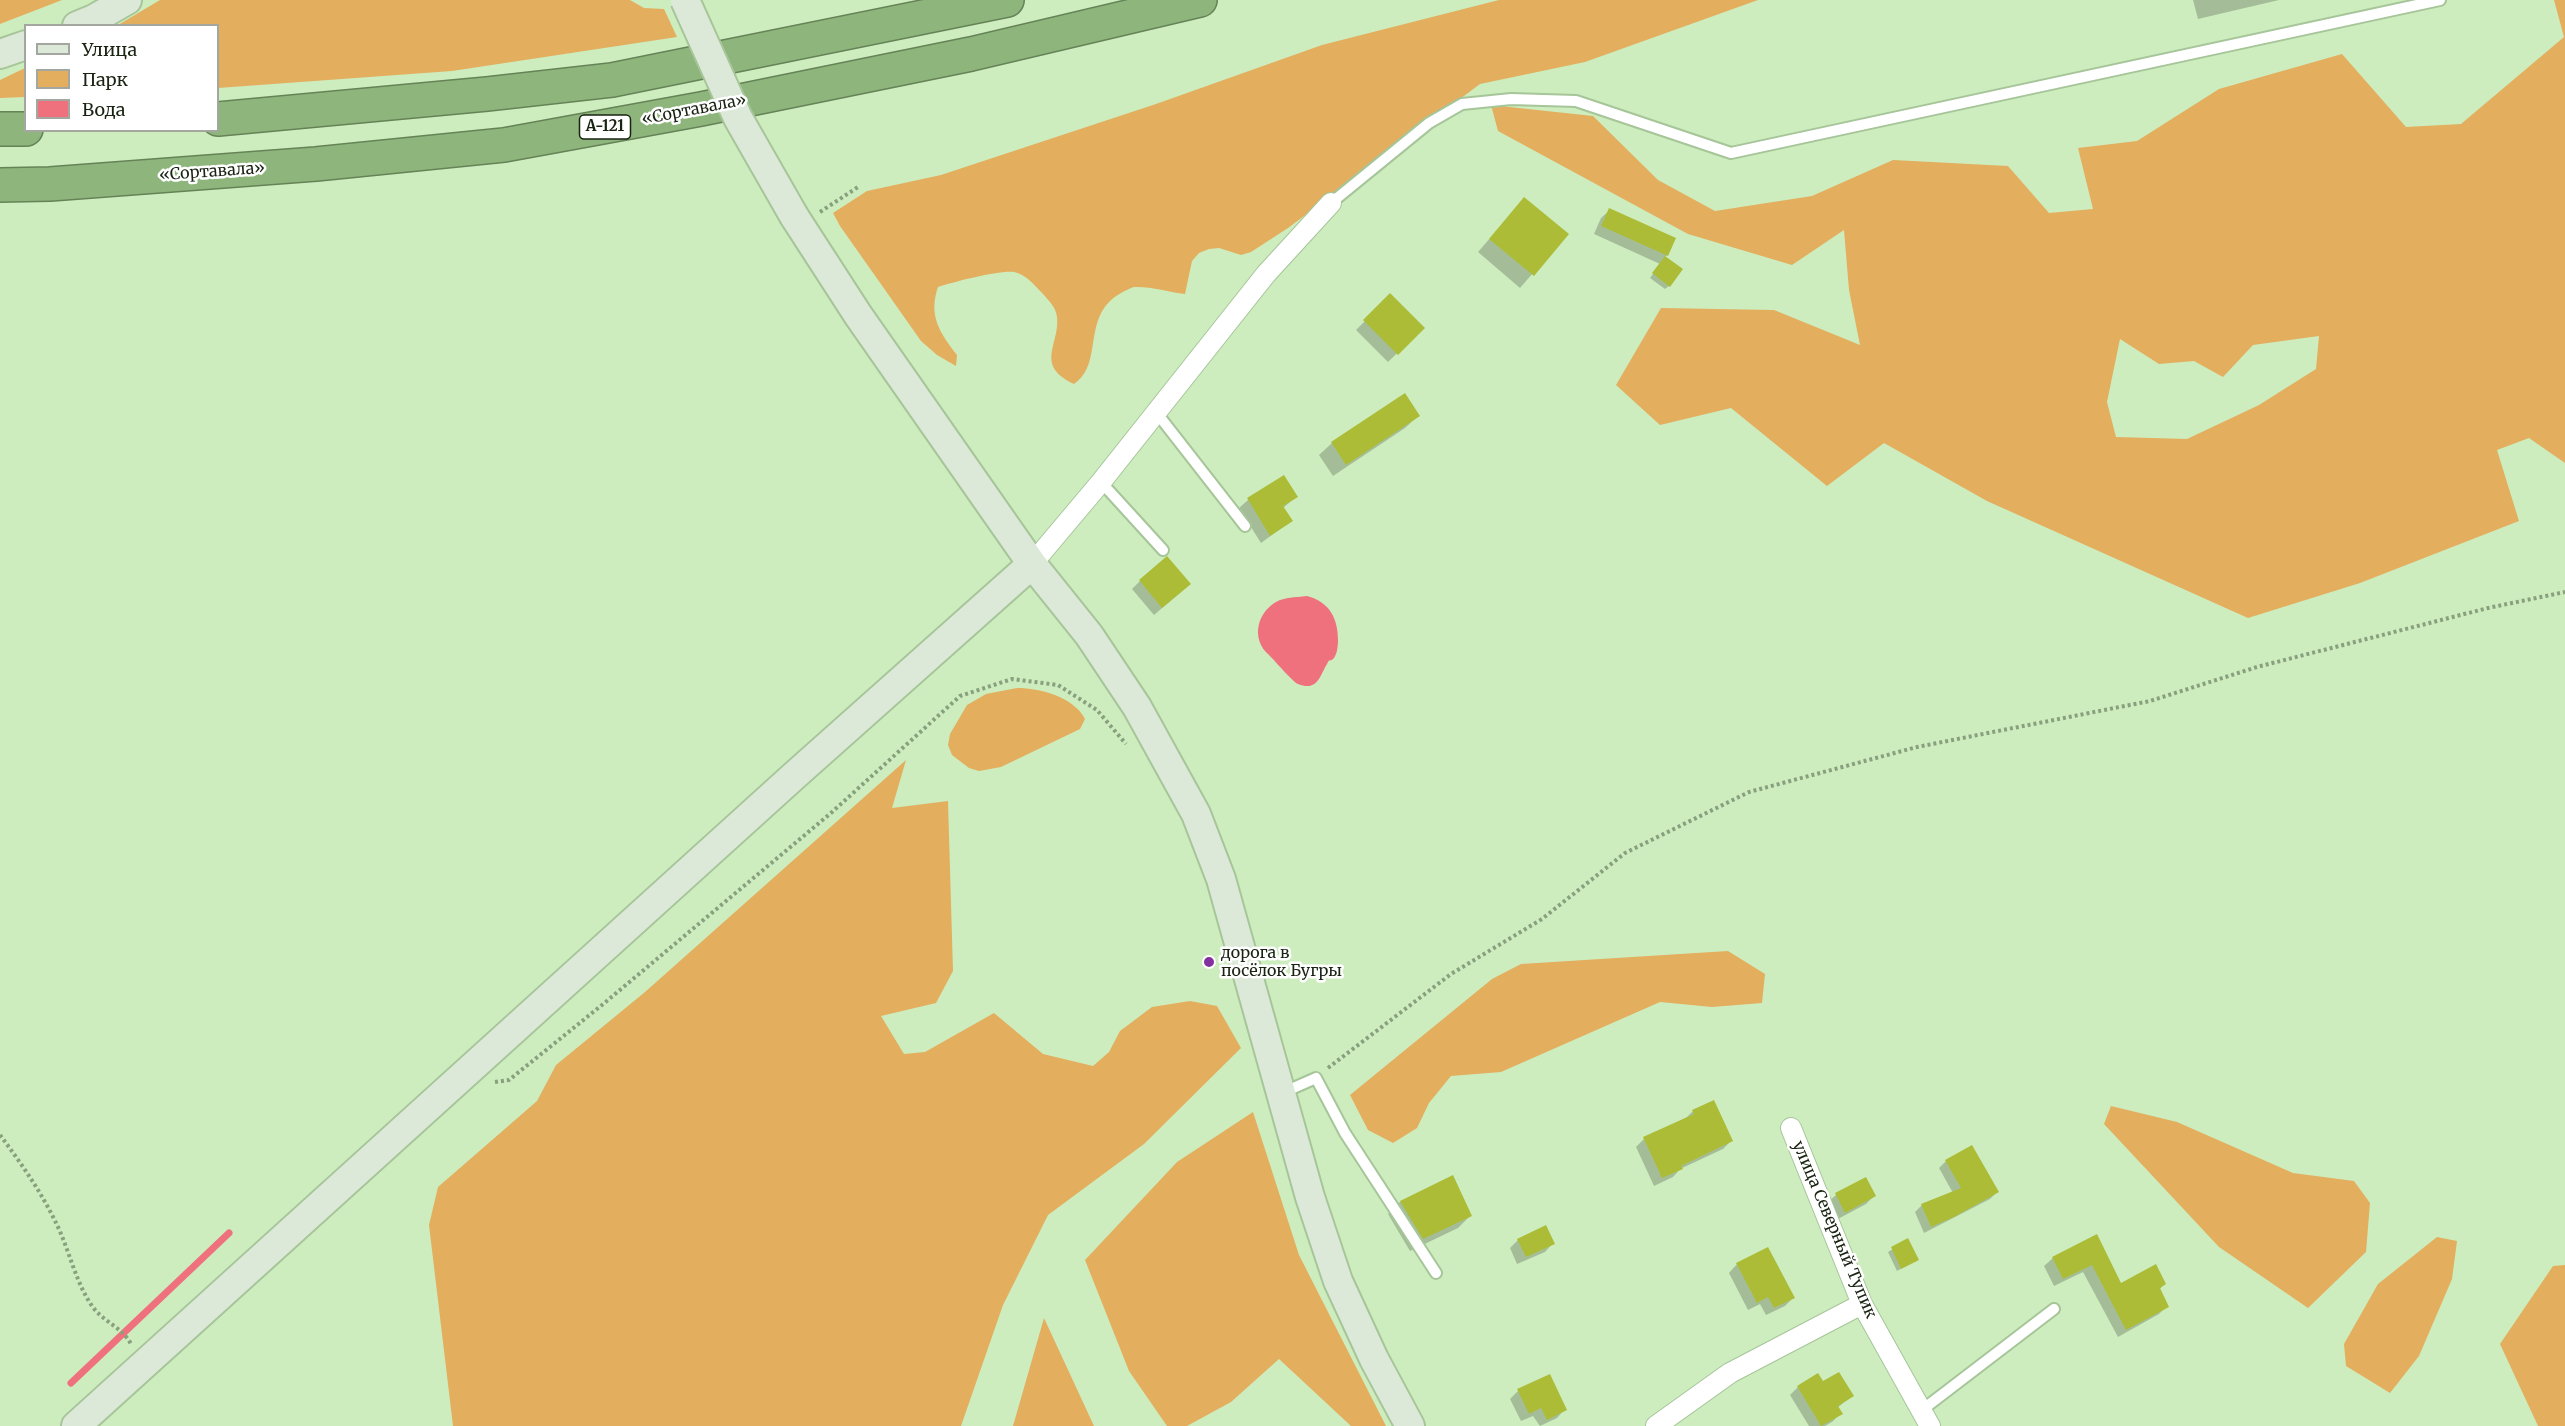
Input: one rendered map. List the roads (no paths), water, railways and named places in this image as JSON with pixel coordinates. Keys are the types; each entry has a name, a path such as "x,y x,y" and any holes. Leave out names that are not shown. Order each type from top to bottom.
{"highway":[{"path":"219,118 612,80 1007,0"},
{"name":"«Сортавала»","path":"0,185 50,184 316,164 504,145 701,109 971,54 1200,0"},
{"path":"0,129 24,129"}],"main road":[{"path":"82,24 127,0"},
{"path":"685,0 738,118 796,221 858,315 1032,564 1089,635 1137,707 1196,814 1221,879 1310,1197 1338,1281 1374,1359 1410,1426"},
{"path":"0,54 24,46"},
{"path":"76,1426 786,783 1032,564"}],"street":[{"path":"1032,564 1101,482 1266,274 1331,203"},
{"name":"улица Северный Тупик","path":"1791,1128 1862,1304 1926,1418"},
{"path":"1656,1426 1730,1373 1862,1304"}],"lane":[{"path":"1331,203 1429,123 1462,104 1511,99 1576,101 1731,153 2440,0"},
{"path":"1156,412 1245,526"},
{"path":"1101,482 1163,550"},
{"path":"1281,1093 1316,1078 1345,1133 1436,1273"},
{"path":"1926,1418 2054,1309"}],"water":[{"path":"1307,596 1322,602 1327,607 1334,618 1338,632 1335,656 1329,661 1317,681 1310,686 1298,684 1292,680 1263,648 1258,633 1261,618 1272,605 1283,599"}],"waterway":[{"path":"71,1383 229,1233"}],"place":[{"name":"дорога в посёлок Бугры","path":"1209,962"}]}
